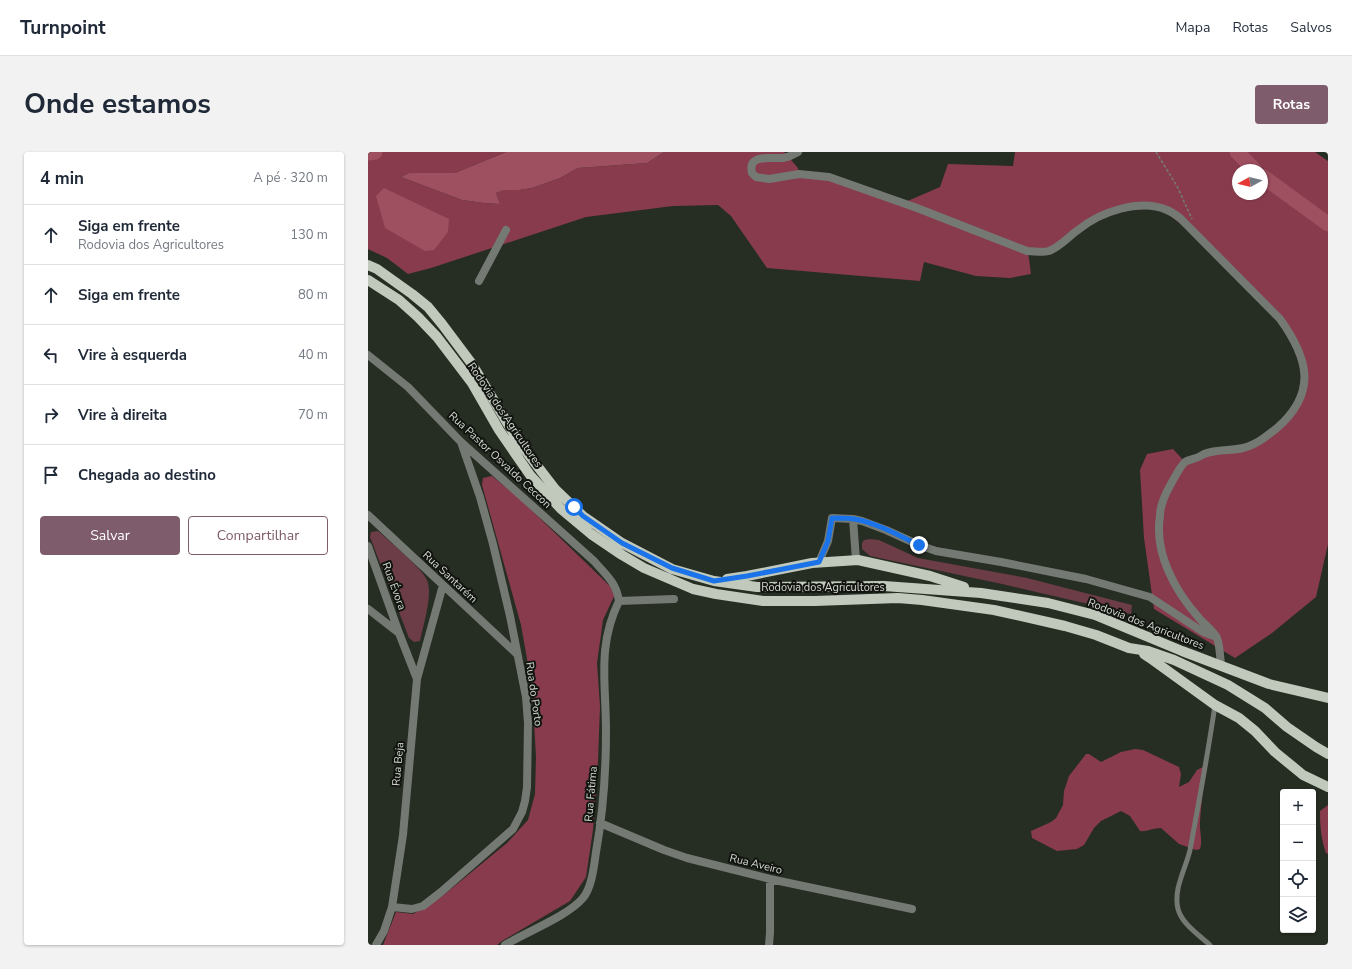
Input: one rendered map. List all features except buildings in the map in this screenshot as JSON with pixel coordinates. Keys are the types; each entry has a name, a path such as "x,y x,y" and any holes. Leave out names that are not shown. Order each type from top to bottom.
{"main road":[{"name":"Rodovia dos Agricultores","path":"368,265 377,269 412,294 433,313 472,364 518,441 555,489 583,516 622,543 666,566 714,581 757,587 884,586 981,593 1048,603 1095,615 1270,684 1326,698"},
{"name":"Rodovia dos Agricultores","path":"368,280 399,300 437,337 472,383 499,430 530,475 561,509 591,534 644,568 694,589 763,601 898,598 994,610 1065,626 1096,635 1129,648 1148,651 1174,660 1228,685 1265,708 1288,727 1328,754"},
{"path":"714,581 819,562 856,560 930,576 981,593"},
{"path":"1129,648 1150,658 1215,705 1239,718 1302,775 1328,787"},
{"path":"1288,727 1328,748"}],"street":[{"path":"798,152 784,158 764,158 756,160 752,166 752,173 760,178 769,179 799,174 828,177 917,208 1027,251 1047,252 1064,243 1078,229 1094,220 1126,207 1152,206 1168,210 1180,218 1280,319 1292,335 1303,362 1305,380 1302,395 1293,411 1266,437 1256,443 1244,448 1205,454 1185,462 1172,482 1162,502 1159,532 1162,554 1172,578 1184,599 1198,618 1216,637 1221,665"},
{"path":"479,281 506,230"},
{"name":"Rua Pastor Osvaldo Ceccon","path":"368,356 408,387 461,442 594,561 608,576 617,589 619,601"},
{"name":"Rua do Porto","path":"392,907 412,909 423,906 441,892 498,843 513,828 526,801 528,723 526,697 510,616 490,532 480,496 461,442"},
{"name":"Rua Santarém","path":"368,515 517,654"},
{"path":"819,562 828,541 832,518 853,519 886,530 936,551 1086,579 1150,597 1203,632 1216,637"},
{"path":"853,519 856,560"},
{"name":"Rua Évora","path":"368,546 417,679"},
{"name":"Rua Beja","path":"376,945 384,931 392,907 403,835 417,679 443,585"},
{"path":"619,601 674,598"},
{"name":"Rua Fátima","path":"505,945 568,911 583,898 592,879 600,823 606,747 604,652 608,631 619,601"},
{"path":"368,609 399,633"},
{"name":"Rua Aveiro","path":"600,823 687,858 770,879 912,909"},
{"path":"769,945 770,879"}],"lane":[{"path":"1210,945 1186,923 1178,910 1176,896 1189,852 1206,764 1215,705"}],"path":[{"path":"1156,152 1177,186 1192,218"}],"shaded area":[{"path":"368,152 506,152 455,173 409,173 401,177 462,200 500,204 496,193 505,190 532,188 560,178 578,168 647,163 664,152 784,152 798,168 799,174 813,175 903,203 940,187 948,164 1013,166 1015,152 1315,152 1328,161 1328,544 1316,597 1272,633 1235,658 1154,609 1144,538 1140,470 1147,454 1173,449 1185,462 1255,443 1293,411 1305,380 1292,335 1205,244 1161,208 1112,211 1052,249 1028,251 1031,274 1010,278 976,276 924,262 920,281 767,268 731,216 718,205 673,206 586,217 431,268 408,274 387,258 368,249"},
{"path":"506,152 664,152 647,163 578,168 560,178 532,188 505,190 496,193 500,204 462,200 401,177 409,173 455,173"},
{"path":"384,188 449,219 448,232 434,250 425,251 385,228 376,196"},
{"path":"492,476 520,499 616,592 603,620 597,663 600,706 598,761 593,830 586,877 570,901 497,945 383,945 396,912 413,914 440,898 507,843 528,820 535,794 536,757 532,687 521,625 482,485 483,478"},
{"path":"378,531 421,571 428,583 428,604 420,641 414,642 409,638 370,537 371,532"},
{"path":"864,540 879,540 918,558 1027,578 1132,605 1131,614 1002,584 870,556 862,549 862,543"},
{"path":"1135,749 1143,750 1179,767 1181,774 1179,787 1189,782 1197,770 1203,767 1200,849 1196,850 1179,844 1161,828 1140,831 1130,816 1121,811 1101,821 1094,828 1084,845 1077,849 1057,851 1032,838 1031,831 1051,822 1056,818 1063,805 1064,791 1069,776 1086,754 1089,754 1101,762 1121,752"},
{"path":"1328,805 1328,854 1324,848 1322,838 1320,811"}],"waterway":[{"path":"368,153 375,152"},
{"path":"1237,152 1249,164"},
{"path":"1268,180 1328,224"}],"route":[{"path":"574,507 583,516 622,543 672,568 714,581 819,562 828,541 832,518 862,521 919,545"}]}
